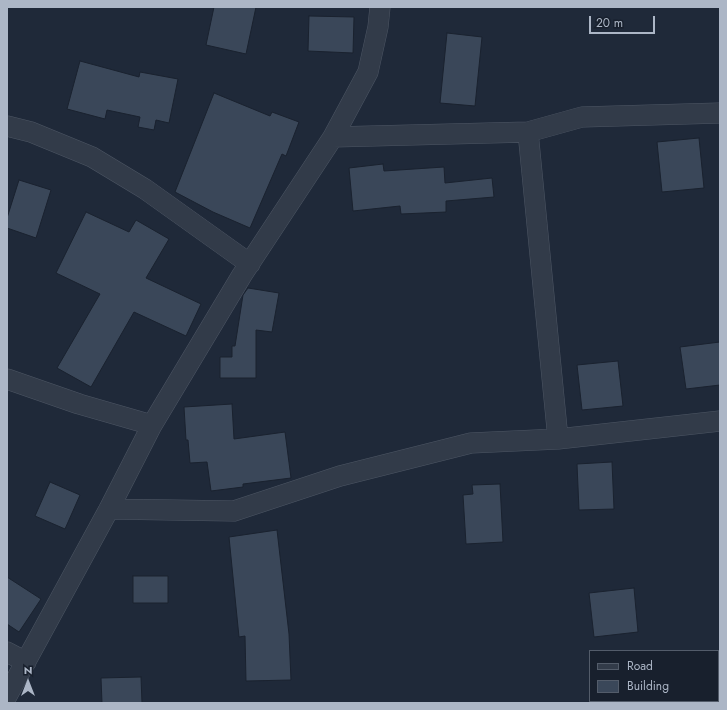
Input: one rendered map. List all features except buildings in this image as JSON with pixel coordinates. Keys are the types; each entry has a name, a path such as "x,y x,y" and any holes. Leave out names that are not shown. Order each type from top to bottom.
{"street":[{"path":"7,696 109,509 152,425 242,275 333,137 368,72 378,27 380,7"},
{"path":"333,137 528,132 582,117 720,113"},
{"path":"7,126 31,132 92,157 145,189 250,264"},
{"path":"528,132 558,439"},
{"path":"7,379 79,404 152,425"},
{"path":"109,509 234,511 340,476 470,443 558,439 720,421"},
{"path":"7,652 26,662"}]}
